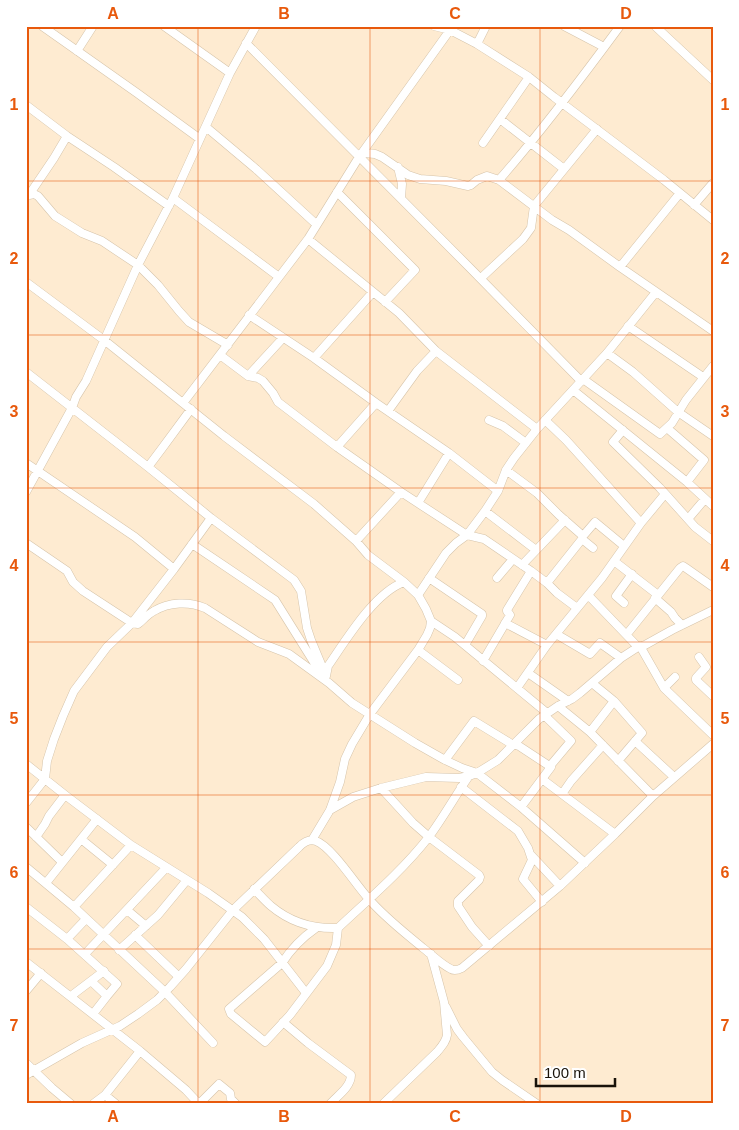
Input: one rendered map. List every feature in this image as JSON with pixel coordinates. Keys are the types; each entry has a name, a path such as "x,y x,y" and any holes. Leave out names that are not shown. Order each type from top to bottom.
{"street":[{"path":"42,26 200,139"},
{"path":"77,51 93,26"},
{"path":"164,26 230,73"},
{"path":"26,492 86,381 138,265 173,198 230,73 256,26"},
{"path":"434,26 452,28 529,77 713,220"},
{"path":"477,44 486,26"},
{"path":"564,26 604,47"},
{"path":"498,180 562,102 620,26"},
{"path":"655,26 713,80"},
{"path":"183,403 308,239 361,155 452,28"},
{"path":"246,43 361,155 401,198 582,380 639,420 660,434 667,428 713,366"},
{"path":"483,142 529,77"},
{"path":"26,105 67,136 169,206"},
{"path":"500,119 564,169"},
{"path":"206,127 256,169 316,224"},
{"path":"481,278 532,228 534,206 597,129"},
{"path":"27,196 67,136"},
{"path":"361,155 375,154 408,175 420,179 446,180 468,186 487,176 498,180 713,331"},
{"path":"398,167 402,184 401,198"},
{"path":"694,205 713,183"},
{"path":"337,192 415,269 415,272 385,302"},
{"path":"620,267 680,193"},
{"path":"27,196 34,194 38,196 55,216 82,233 102,241 138,265 158,285 189,322 228,345"},
{"path":"173,198 279,276"},
{"path":"308,239 399,313 436,350 536,430"},
{"path":"26,282 104,340 191,410 314,504 356,541 368,555 418,595 431,620 455,637 517,688 571,741 550,766 551,768 521,807"},
{"path":"314,358 373,292"},
{"path":"418,595 446,553 467,535 485,511 498,491 506,470 536,430 607,353 656,292"},
{"path":"249,315 314,358 449,453 498,491"},
{"path":"628,326 703,377"},
{"path":"248,376 283,338"},
{"path":"388,410 417,371 436,350"},
{"path":"607,353 633,372 678,412 713,436"},
{"path":"220,355 248,376 258,378 267,384 278,402 337,447 467,535 484,540 531,571 577,608"},
{"path":"26,372 211,518 294,580 301,591 307,628 326,677"},
{"path":"573,390 687,482 713,506"},
{"path":"337,447 376,403"},
{"path":"148,467 191,410"},
{"path":"489,420 503,426 526,443"},
{"path":"546,420 640,523"},
{"path":"639,420 613,442 698,530 713,541"},
{"path":"667,428 708,459 687,482"},
{"path":"418,503 449,453"},
{"path":"26,463 134,537 174,569"},
{"path":"506,470 537,492 593,548"},
{"path":"356,541 401,492"},
{"path":"517,688 547,645 614,561 640,523 665,494"},
{"path":"688,519 705,499"},
{"path":"485,511 536,550"},
{"path":"26,803 45,779 47,761 74,691 103,652 132,623 211,518"},
{"path":"522,565 565,520"},
{"path":"547,583 582,537 596,522 624,546"},
{"path":"26,543 67,571 77,587 83,592 132,623 138,624 154,611 171,604 197,605 205,608 258,642 288,654 326,677"},
{"path":"192,544 275,600 314,664 343,696 445,760 478,773 521,807 585,863"},
{"path":"497,578 513,559"},
{"path":"614,561 632,574 657,597 682,625"},
{"path":"627,634 683,566 713,587"},
{"path":"483,660 510,615 507,610 531,571"},
{"path":"624,603 616,596 632,574"},
{"path":"429,578 482,614 465,645"},
{"path":"326,677 328,666 363,617 385,593 404,582"},
{"path":"588,595 639,646 664,688 713,735"},
{"path":"330,810 353,797 381,788 426,777 459,778 478,773 498,760 545,714 568,702 621,658 639,646 713,610"},
{"path":"312,840 330,810 340,782 345,760 352,744 370,714 418,650 427,635 431,620"},
{"path":"505,623 547,645"},
{"path":"556,634 590,654 600,643 621,658"},
{"path":"418,650 458,680"},
{"path":"699,657 706,667 696,680 713,696"},
{"path":"528,673 568,702"},
{"path":"664,688 675,677"},
{"path":"592,683 614,701 642,733 618,761"},
{"path":"590,732 614,701"},
{"path":"558,706 590,732 653,796"},
{"path":"445,760 474,721 550,766"},
{"path":"635,741 674,777"},
{"path":"26,1075 82,1043 113,1030 138,1014 165,992 233,910 307,841 312,840 322,844 369,899 431,954 451,969 456,970 466,966 560,886 616,834 653,796 713,744"},
{"path":"562,794 603,745"},
{"path":"26,764 131,845 242,917 264,939 306,993"},
{"path":"316,928 300,941 282,963 231,1006 229,1012 265,1042 327,966 336,945 338,928 406,863 429,837 469,776"},
{"path":"542,779 616,834"},
{"path":"461,787 518,830 531,855 560,886"},
{"path":"381,788 413,823 480,876 479,880 458,901 458,906 489,946"},
{"path":"36,836 65,795"},
{"path":"46,883 96,819"},
{"path":"26,827 62,862"},
{"path":"81,839 113,865"},
{"path":"74,907 131,845"},
{"path":"531,855 531,863 522,879 542,902"},
{"path":"26,867 74,907 165,992 213,1043"},
{"path":"85,954 166,868"},
{"path":"120,950 135,934 158,915 187,880"},
{"path":"254,889 270,906 280,913 316,928 338,928"},
{"path":"26,907 85,954 117,984 92,1014"},
{"path":"127,910 146,926"},
{"path":"67,939 86,919"},
{"path":"135,934 179,977"},
{"path":"384,1104 444,1045 447,1035 444,1002 431,954"},
{"path":"26,962 140,1051 186,1090 199,1104 219,1084 230,1094 231,1099 236,1104"},
{"path":"71,996 104,971"},
{"path":"26,990 41,973"},
{"path":"91,981 107,996"},
{"path":"444,1002 457,1029 492,1072 537,1104"},
{"path":"283,1022 351,1075 350,1083 330,1104"},
{"path":"93,1104 105,1095 140,1051"},
{"path":"26,1062 71,1104"},
{"path":"105,1095 116,1104"}]}
